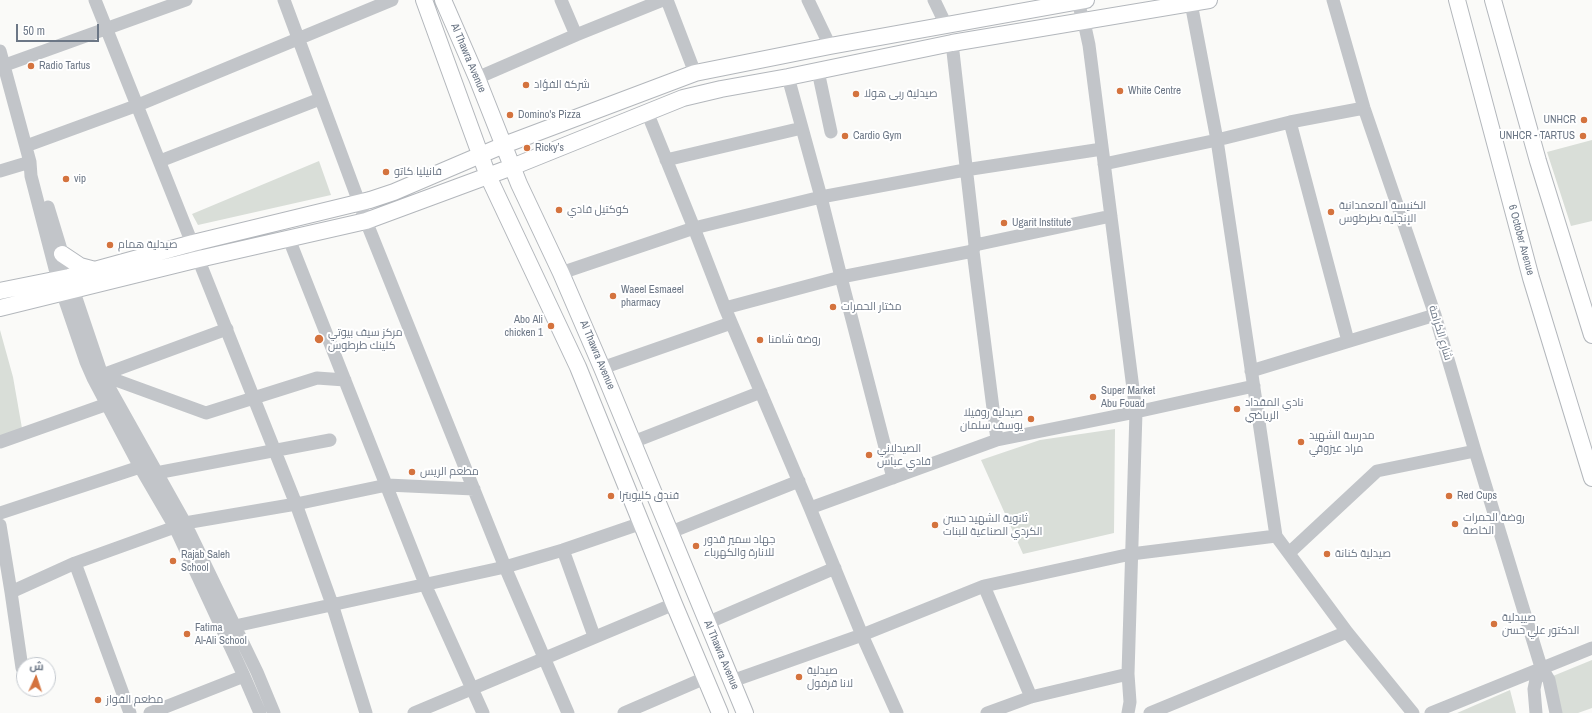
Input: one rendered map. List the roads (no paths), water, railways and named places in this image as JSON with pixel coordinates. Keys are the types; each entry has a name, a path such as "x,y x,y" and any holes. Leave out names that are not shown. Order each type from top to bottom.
{"main road":[{"name":"Al Thawra Avenue","path":"424,0 479,155 578,367 720,713"},
{"name":"Al Thawra Avenue","path":"443,0 477,78 512,167 561,273 602,368 745,713"},
{"path":"0,292 66,285 199,259 366,221 512,167 683,98 721,89 788,77 952,43 1209,0"},
{"name":"6 October Avenue","path":"1457,0 1531,278 1592,478"},
{"path":"0,308 66,285 95,270 193,243 359,203 394,192 504,145 694,73 830,46 1074,1"},
{"path":"1494,1 1541,168 1592,335"},
{"path":"62,254 80,266 95,270"}],"street":[{"path":"96,0 296,504 332,604 366,713"},
{"path":"2,66 186,0"},
{"path":"284,0 366,221 505,567 568,713"},
{"path":"26,146 138,105 392,0"},
{"path":"561,0 576,35"},
{"path":"477,78 576,35 663,0"},
{"path":"667,0 694,73"},
{"path":"808,0 830,46"},
{"path":"934,0 946,25"},
{"name":"شارع الكرامة","path":"1333,0 1364,108 1435,315 1541,668 1549,680 1556,713"},
{"path":"1074,1 1077,23 1089,45 1136,412 1128,674 1129,708 1142,713"},
{"path":"1190,3 1217,140 1276,536 1347,632 1413,713"},
{"path":"952,43 974,248 998,440"},
{"path":"0,51 2,66 30,162 31,176 66,285 86,362 156,473 180,525 260,713"},
{"path":"818,71 831,132"},
{"path":"788,77 821,198 840,277 893,478"},
{"path":"160,161 320,98"},
{"path":"1104,164 1217,140 1290,122 1364,108"},
{"path":"647,112 731,323 799,481 862,635 897,713"},
{"path":"1290,122 1348,341"},
{"path":"666,160 802,128"},
{"path":"561,273 694,228 821,198 966,170 1102,149"},
{"path":"0,172 30,162"},
{"path":"30,162 37,174 62,254 66,285 112,402 140,467 180,525 235,626 274,713"},
{"path":"725,308 840,277 1111,216"},
{"path":"289,239 425,585 483,713"},
{"path":"1251,371 1435,315"},
{"path":"602,368 731,323"},
{"path":"102,375 227,329"},
{"path":"102,375 206,413 317,378 345,380"},
{"path":"810,508 998,440 1254,386"},
{"path":"633,442 761,392"},
{"path":"0,442 112,402"},
{"path":"156,473 330,440"},
{"path":"1289,553 1377,471 1475,451"},
{"path":"0,513 140,467"},
{"path":"671,532 799,481"},
{"path":"11,592 75,564 180,525 387,486 474,490"},
{"path":"235,626 505,567 563,550 642,523"},
{"path":"0,525 20,657"},
{"path":"732,681 862,635 984,586 1131,554 1276,536"},
{"path":"563,550 594,636"},
{"path":"75,564 130,713"},
{"path":"707,623 835,568"},
{"path":"984,586 1031,697"},
{"path":"414,713 594,636 674,604"},
{"path":"1150,713 1347,632"},
{"path":"1431,713 1592,648"},
{"path":"1536,713 1534,689 1537,675 1541,668"},
{"path":"991,712 1031,697 1128,674"},
{"path":"150,713 244,676"},
{"path":"624,713 705,678"}],"place":[{"name":"Radio Tartus","path":"31,66"},
{"name":"شركة الفؤاد","path":"526,85"},
{"name":"White Centre","path":"1120,91"},
{"name":"صيدلية ربى هولا","path":"856,94"},
{"name":"Domino's Pizza","path":"510,115"},
{"name":"UNHCR","path":"1584,120"},
{"name":"Cardio Gym","path":"845,136"},
{"name":"UNHCR - TARTUS","path":"1583,136"},
{"name":"Ricky’s","path":"527,148"},
{"name":"فانيليا كاتو","path":"386,172"},
{"name":"vip","path":"66,179"},
{"name":"كوكتيل فادي","path":"559,210"},
{"name":"الكنيسة المعمدانية الإنجلية بطرطوس","path":"1331,212"},
{"name":"Ugarit Institute","path":"1004,223"},
{"name":"صيدلية همام","path":"110,245"},
{"name":"Waeel Esmaeel pharmacy","path":"613,296"},
{"name":"مختار الحمرات","path":"833,307"},
{"name":"Abo Ali chicken 1","path":"551,326"},
{"name":"مركز سيف بيوتي كلينك طرطوس","path":"319,339"},
{"name":"روضة شامنا","path":"760,340"},
{"name":"Super Market Abu Fouad","path":"1093,397"},
{"name":"نادي المقداد الرياضي","path":"1237,409"},
{"name":"صيدلية روفيلا يوسف سلمان","path":"1031,419"},
{"name":"مدرسة الشهيد مراد عيزوقي","path":"1301,442"},
{"name":"الصيدلاني فادي عباس","path":"869,455"},
{"name":"مطعم الريس","path":"412,472"},
{"name":"فندق كليوبترا","path":"611,496"},
{"name":"Red Cups","path":"1449,496"},
{"name":"روضة الحمرات الخاصة","path":"1455,524"},
{"name":"ثانوية الشهيد حسن الكردي الصناعية للبنات","path":"935,525"},
{"name":"جهاد سمير قدور للانارة والكهرباء","path":"696,546"},
{"name":"صيدلية كنانة","path":"1327,554"},
{"name":"Rajab Saleh School","path":"173,561"},
{"name":"صييدلية الدكتور علي حسن","path":"1494,624"},
{"name":"Fatima Al-Ali School","path":"187,634"},
{"name":"صيدلية لانا قرفول","path":"799,677"},
{"name":"مطعم الفواز","path":"98,700"}]}
